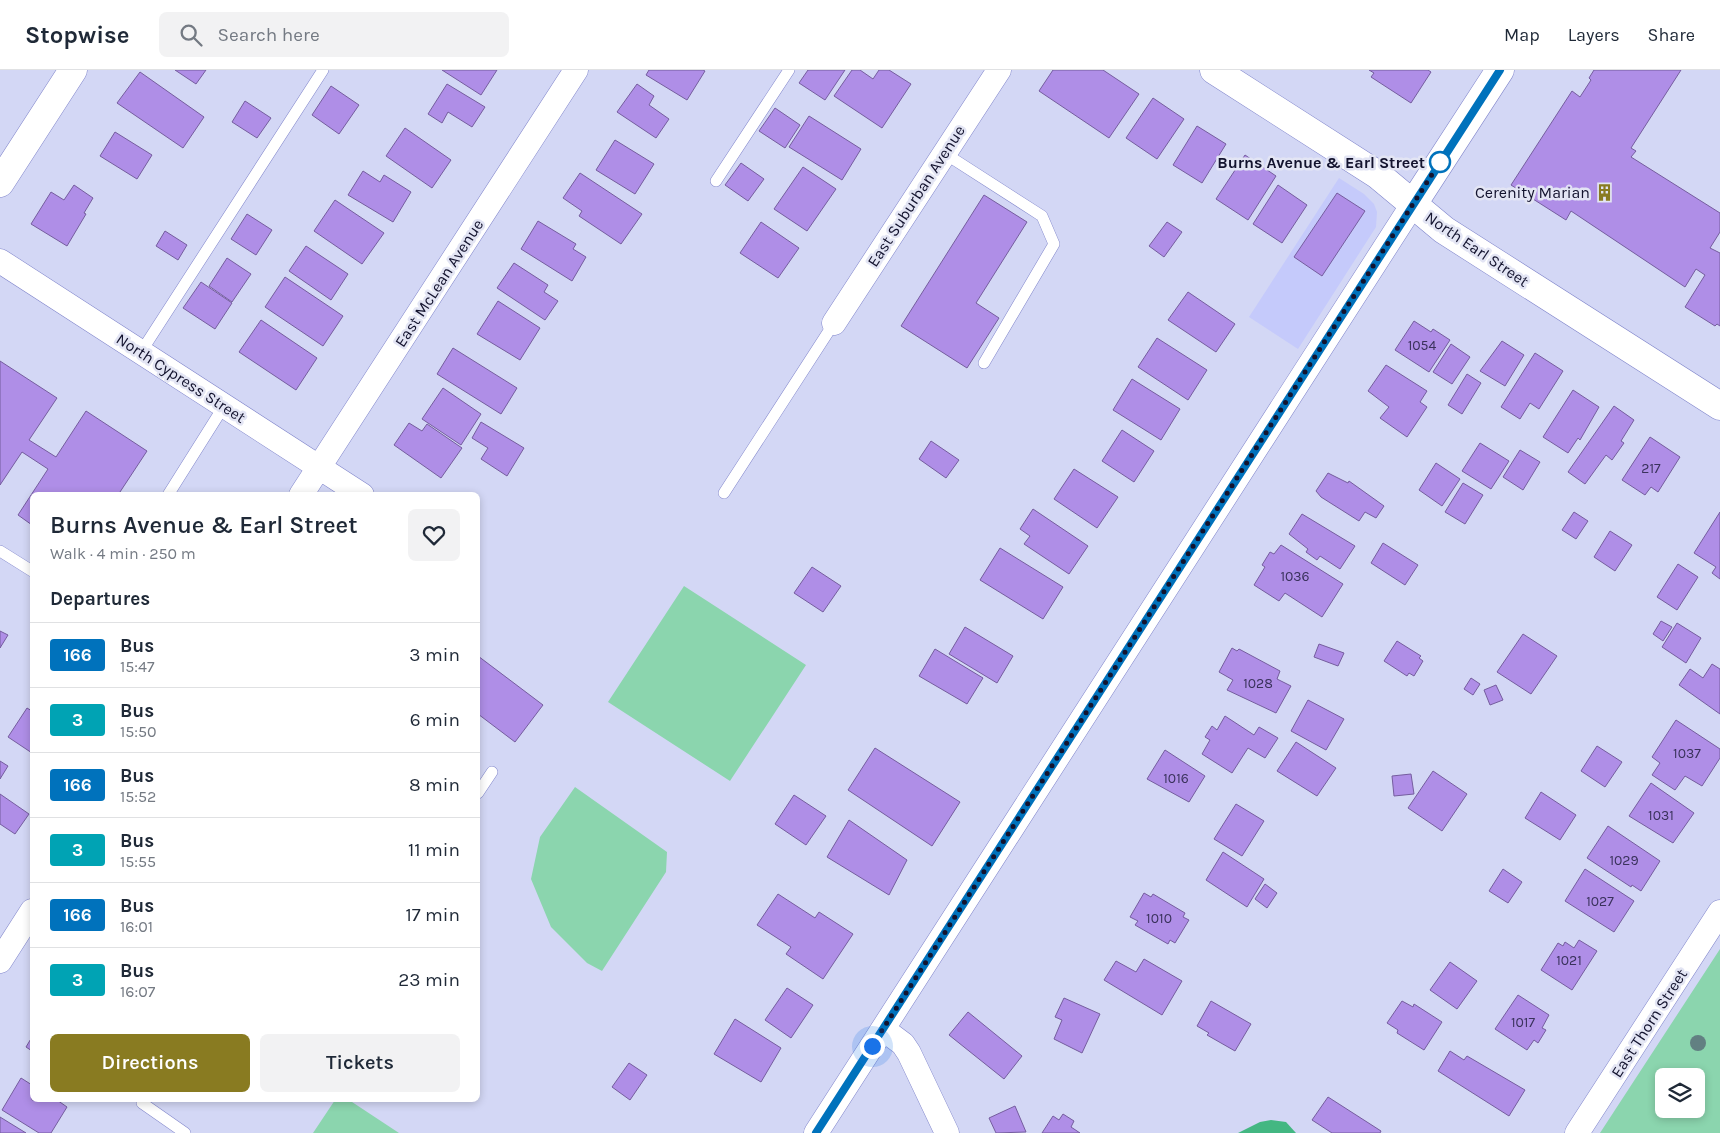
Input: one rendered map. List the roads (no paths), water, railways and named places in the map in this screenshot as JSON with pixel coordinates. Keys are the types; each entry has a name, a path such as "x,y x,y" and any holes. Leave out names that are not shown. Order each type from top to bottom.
{"street":[{"path":"0,183 73,70"},
{"name":"East McLean Avenue","path":"303,492 576,70"},
{"name":"East Suburban Avenue","path":"834,322 999,70"},
{"name":"North Earl Street","path":"1214,70 1378,174 1440,227 1471,248 1720,406"},
{"path":"816,1133 1500,70"},
{"name":"North Cypress Street","path":"0,261 357,492"},
{"name":"East Thorn Street","path":"1578,1133 1720,912"},
{"path":"0,961 30,914"},
{"path":"883,1029 903,1044 909,1053 947,1133"}],"lane":[{"path":"141,352 323,70"},
{"path":"716,181 788,70"},
{"path":"944,153 1042,216 1054,244 984,363"},
{"path":"724,493 834,322"},
{"path":"170,492 224,406"},
{"path":"0,551 30,569"},
{"path":"480,789 492,772"},
{"path":"143,1102 185,1133"}],"place":[{"name":"Burns Avenue & Earl Street","path":"1440,162"},
{"name":"Cerenity Marian","path":"1604,192"}]}
